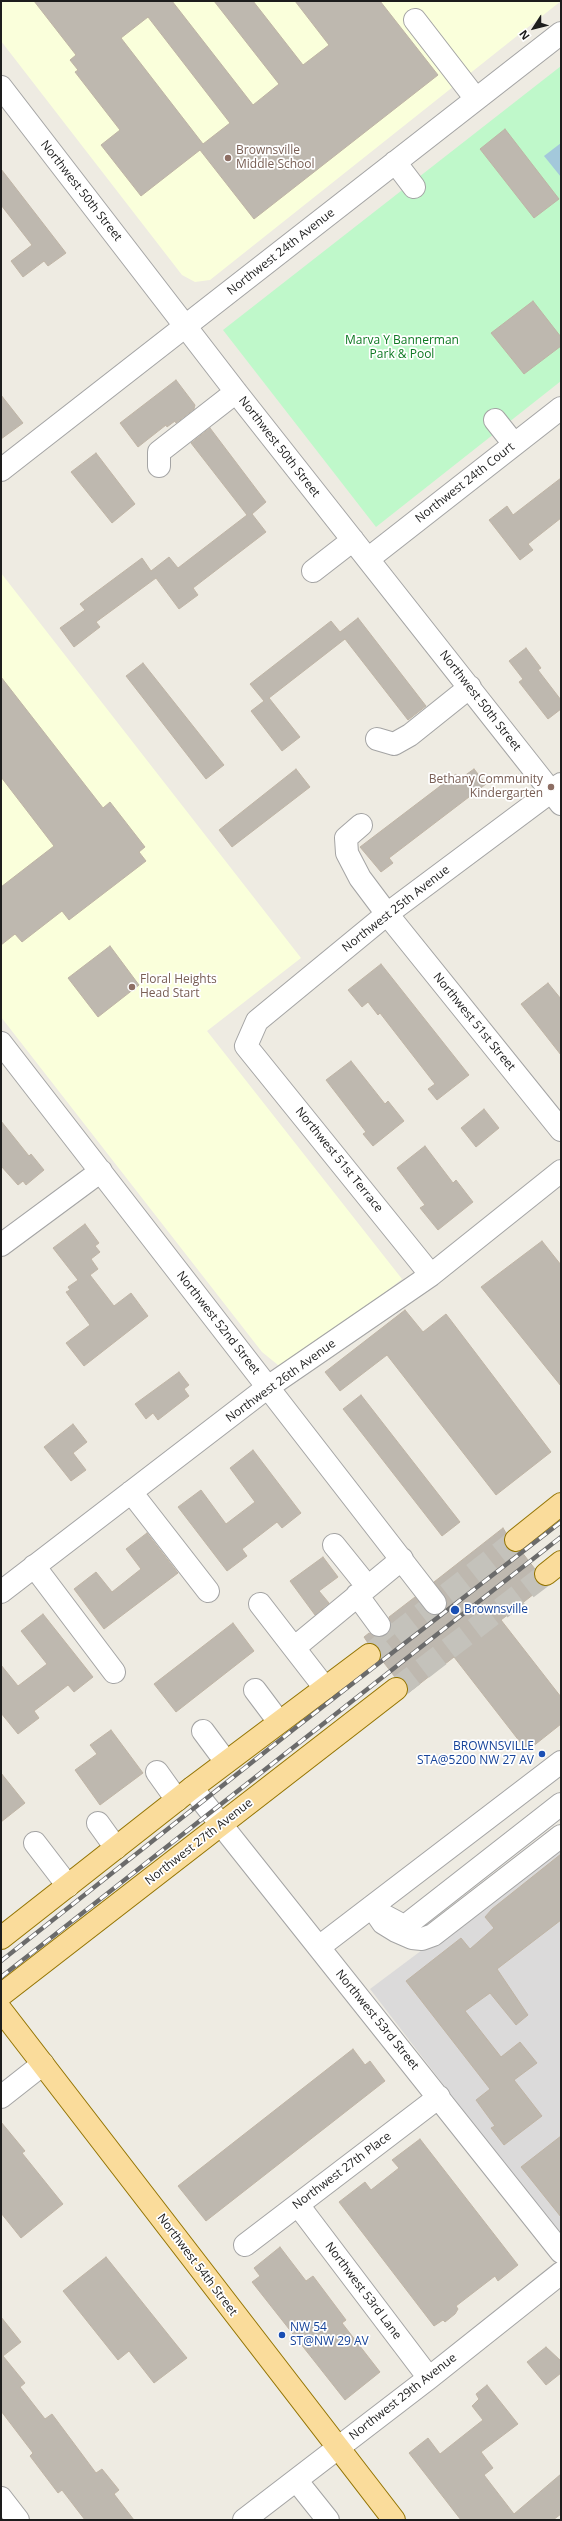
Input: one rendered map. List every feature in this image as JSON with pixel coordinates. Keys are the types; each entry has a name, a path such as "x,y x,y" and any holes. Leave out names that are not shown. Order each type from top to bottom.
{"main road":[{"path":"516,1540 561,1504"},
{"path":"1,1938 226,1762 369,1655"},
{"name":"Northwest 27th Avenue","path":"1,1995 396,1689"},
{"name":"Northwest 54th Street","path":"1,2010 394,2520"}],"street":[{"path":"415,20 476,99"},
{"name":"Northwest 24th Avenue","path":"1,470 561,33"},
{"name":"Northwest 50th Street","path":"1,87 236,392 470,687 558,793"},
{"path":"395,162 414,187"},
{"path":"159,466 159,452 236,392"},
{"name":"Northwest 24th Court","path":"368,559 561,408"},
{"path":"495,420 514,444"},
{"path":"313,571 353,540"},
{"path":"377,740 394,744 410,735 470,687"},
{"name":"Northwest 25th Avenue","path":"246,1046 257,1021 387,914 558,793"},
{"name":"Northwest 51st Street","path":"360,825 346,838 347,853 360,878 387,914 561,1130"},
{"name":"Northwest 51st Terrace","path":"246,1046 432,1275"},
{"name":"Northwest 52nd Street","path":"5,1057 101,1171 435,1603"},
{"path":"1,1245 101,1171"},
{"name":"Northwest 26th Avenue","path":"1,1592 268,1388 432,1275 561,1171"},
{"path":"131,1492 208,1591"},
{"path":"334,1545 362,1590 379,1625"},
{"path":"294,1648 362,1590 402,1559"},
{"path":"34,1566 114,1672"},
{"path":"260,1604 325,1688"},
{"path":"255,1690 279,1722"},
{"path":"202,1731 226,1762"},
{"path":"319,1947 561,1762"},
{"name":"Northwest 53rd Street","path":"157,1772 221,1825 439,2096 561,2252"},
{"path":"372,1907 394,1922 402,1925 409,1923 561,1804"},
{"path":"98,1823 116,1848"},
{"path":"372,1907 383,1922 396,1931 412,1938 422,1939 433,1935 561,1836"},
{"path":"35,1843 68,1886"},
{"path":"1,2097 43,2064"},
{"name":"Northwest 27th Place","path":"245,2245 439,2096"},
{"name":"Northwest 53rd Lane","path":"298,2205 429,2378"},
{"name":"Northwest 29th Avenue","path":"251,2518 296,2480 429,2378 561,2273"},
{"path":"296,2480 328,2520"},
{"path":"1,2498 18,2520"}],"shaded area":[{"name":"Brownsville Middle School","path":"1,1 561,1 210,280 195,282 182,275 1,41"},
{"name":"Floral Heights Head Start","path":"1,573 301,958 207,1031 402,1279 296,1362 286,1366 278,1365 262,1352 1,1017"},
{"path":"561,1846 561,2238 370,1989"}],"green space":[{"name":"Marva Y Bannerman Park & Pool","path":"561,66 561,381 376,527 223,330"}],"water":[{"path":"561,143 561,177 544,156"}],"building":[{"path":"34,1 172,1 253,105 279,84 214,1 253,1 303,65 329,45 295,1 380,1 438,75 254,219 200,150 141,196 101,145 120,130 75,72 78,70 70,60 76,55","holes":["148,17 230,123 203,144 121,38"]},
{"path":"505,129 559,199 534,218 480,149"},
{"path":"1,169 66,253 48,266 44,261 23,277 11,261 32,245 1,205"},
{"path":"533,301 561,337 561,346 524,374 491,333"},
{"path":"176,380 195,405 194,409 176,423 175,421 167,427 166,425 138,447 120,423"},
{"path":"1,395 23,423 1,439"},
{"path":"210,428 266,502 252,514 266,532 193,588 198,595 179,609 156,578 96,622 100,627 74,647 60,628 85,610 80,604 142,558 151,571 169,557 178,568 247,515 191,443"},
{"path":"96,453 135,504 112,523 71,472"},
{"path":"561,478 561,518 528,544 533,550 520,560 489,520 507,506 513,515"},
{"path":"358,618 426,706 408,720 345,639 269,698 300,737 282,751 251,711 264,701 250,684 331,621 340,632"},
{"path":"526,648 541,668 538,670 561,700 561,709 548,719 519,682 523,679 509,661"},
{"path":"143,663 224,765 206,779 126,676"},
{"path":"1,677 103,808 110,802 145,847 139,852 146,861 69,920 62,911 22,942 15,934 1,945 1,887 54,846 1,777"},
{"path":"296,769 310,787 232,847 219,830"},
{"path":"474,769 486,784 389,858 393,863 381,872 360,847 456,774 460,779"},
{"path":"110,946 139,985 98,1017 68,978"},
{"path":"381,964 469,1075 437,1100 428,1089 435,1084 380,1013 378,1015 368,1002 362,1007 348,990"},
{"path":"548,983 561,999 561,1055 521,1004"},
{"path":"351,1061 385,1104 388,1101 404,1121 373,1146 363,1134 366,1132 326,1080"},
{"path":"484,1109 499,1128 476,1147 461,1128"},
{"path":"1,1121 29,1156 31,1154 44,1170 26,1185 23,1181 18,1185 1,1166"},
{"path":"425,1146 453,1183 456,1180 473,1202 438,1230 420,1208 425,1205 397,1168"},
{"path":"85,1224 99,1243 95,1246 100,1252 91,1259 98,1269 90,1275 114,1306 131,1293 148,1316 84,1366 66,1343 90,1325 66,1292 70,1290 68,1287 78,1280 53,1248"},
{"path":"542,1241 561,1265 561,1386 481,1287"},
{"path":"405,1310 423,1332 446,1314 551,1452 496,1495 387,1355 340,1391 325,1372"},
{"path":"179,1372 189,1385 184,1389 189,1396 158,1420 153,1413 146,1419 135,1404"},
{"path":"361,1395 460,1522 442,1536 343,1409"},
{"path":"73,1424 87,1442 73,1453 86,1470 71,1481 44,1447"},
{"path":"253,1450 301,1513 282,1528 277,1522 242,1549 247,1556 227,1571 178,1507 201,1490 226,1524 255,1502 230,1468"},
{"path":"503,1528 506,1533 504,1541 506,1547 512,1552 521,1551 535,1569 536,1581 544,1586 501,1620 561,1697 561,1724 527,1751 454,1657 408,1693 406,1682 395,1677 381,1659 379,1647 368,1643 364,1637 369,1633 380,1637 387,1635 391,1624 389,1617 415,1597 430,1614 442,1613 446,1608 447,1601 434,1582"},
{"path":"147,1533 178,1573 104,1629 74,1589 96,1572 112,1592 141,1569 126,1549"},
{"path":"323,1557 338,1577 319,1591 329,1603 315,1615 290,1581"},
{"path":"43,1614 93,1677 74,1692 68,1685 34,1711 39,1718 18,1734 1,1713 1,1665 18,1686 47,1664 21,1631"},
{"path":"233,1623 254,1651 176,1712 154,1684"},
{"path":"111,1730 143,1773 100,1805 75,1770 97,1754 90,1745"},
{"path":"1,1773 25,1803 1,1822"},
{"path":"561,1854 561,1920 497,1969 528,2015 516,2025 490,1993 465,2011 501,2057 520,2042 537,2063 514,2080 542,2116 504,2145 491,2128 495,2126 476,2100 490,2089 406,1981 461,1938 470,1949 494,1928 485,1917 492,1909"},
{"path":"353,2049 365,2065 370,2061 385,2081 206,2221 178,2186"},
{"path":"1,2122 25,2151 22,2153 63,2204 21,2238 1,2213"},
{"path":"561,2136 561,2217 521,2167"},
{"path":"420,2139 518,2265 498,2281 495,2276 456,2306 458,2309 455,2314 445,2322 443,2320 434,2326 339,2202 365,2182 371,2190 399,2168 392,2160"},
{"path":"280,2247 306,2281 313,2276 346,2320 342,2323 380,2372 345,2400 252,2282 260,2276 254,2268"},
{"path":"106,2257 187,2358 154,2383 129,2351 118,2360 63,2291"},
{"path":"1,2317 21,2342 3,2356 25,2383 20,2387 45,2419 52,2414 96,2473 102,2469 119,2490 114,2494 134,2520 85,2520 62,2490 58,2493 30,2456 33,2453 1,2411"},
{"path":"546,2347 561,2361 561,2373 546,2385 527,2362"},
{"path":"487,2385 518,2424 481,2452 493,2468 484,2475 514,2514 561,2474 561,2514 553,2520 461,2520 409,2453 428,2438 440,2454 483,2420 472,2406 479,2399 476,2394"}],"tunnel":[{"path":"369,1655 516,1540"},
{"path":"396,1689 546,1574"},
{"path":"379,1625 390,1638"}],"railway":[{"path":"1,1961 294,1729 561,1522"},
{"path":"1,1977 561,1537"}],"place":[{"name":"Brownsville Middle School","path":"228,158"},
{"name":"Bethany Community Kindergarten","path":"551,787"},
{"name":"Floral Heights Head Start","path":"132,987"},
{"name":"Brownsville","path":"455,1610"},
{"name":"BROWNSVILLE STA@5200 NW 27 AV","path":"542,1754"},
{"name":"NW 54 ST@NW 29 AV","path":"282,2335"}]}
